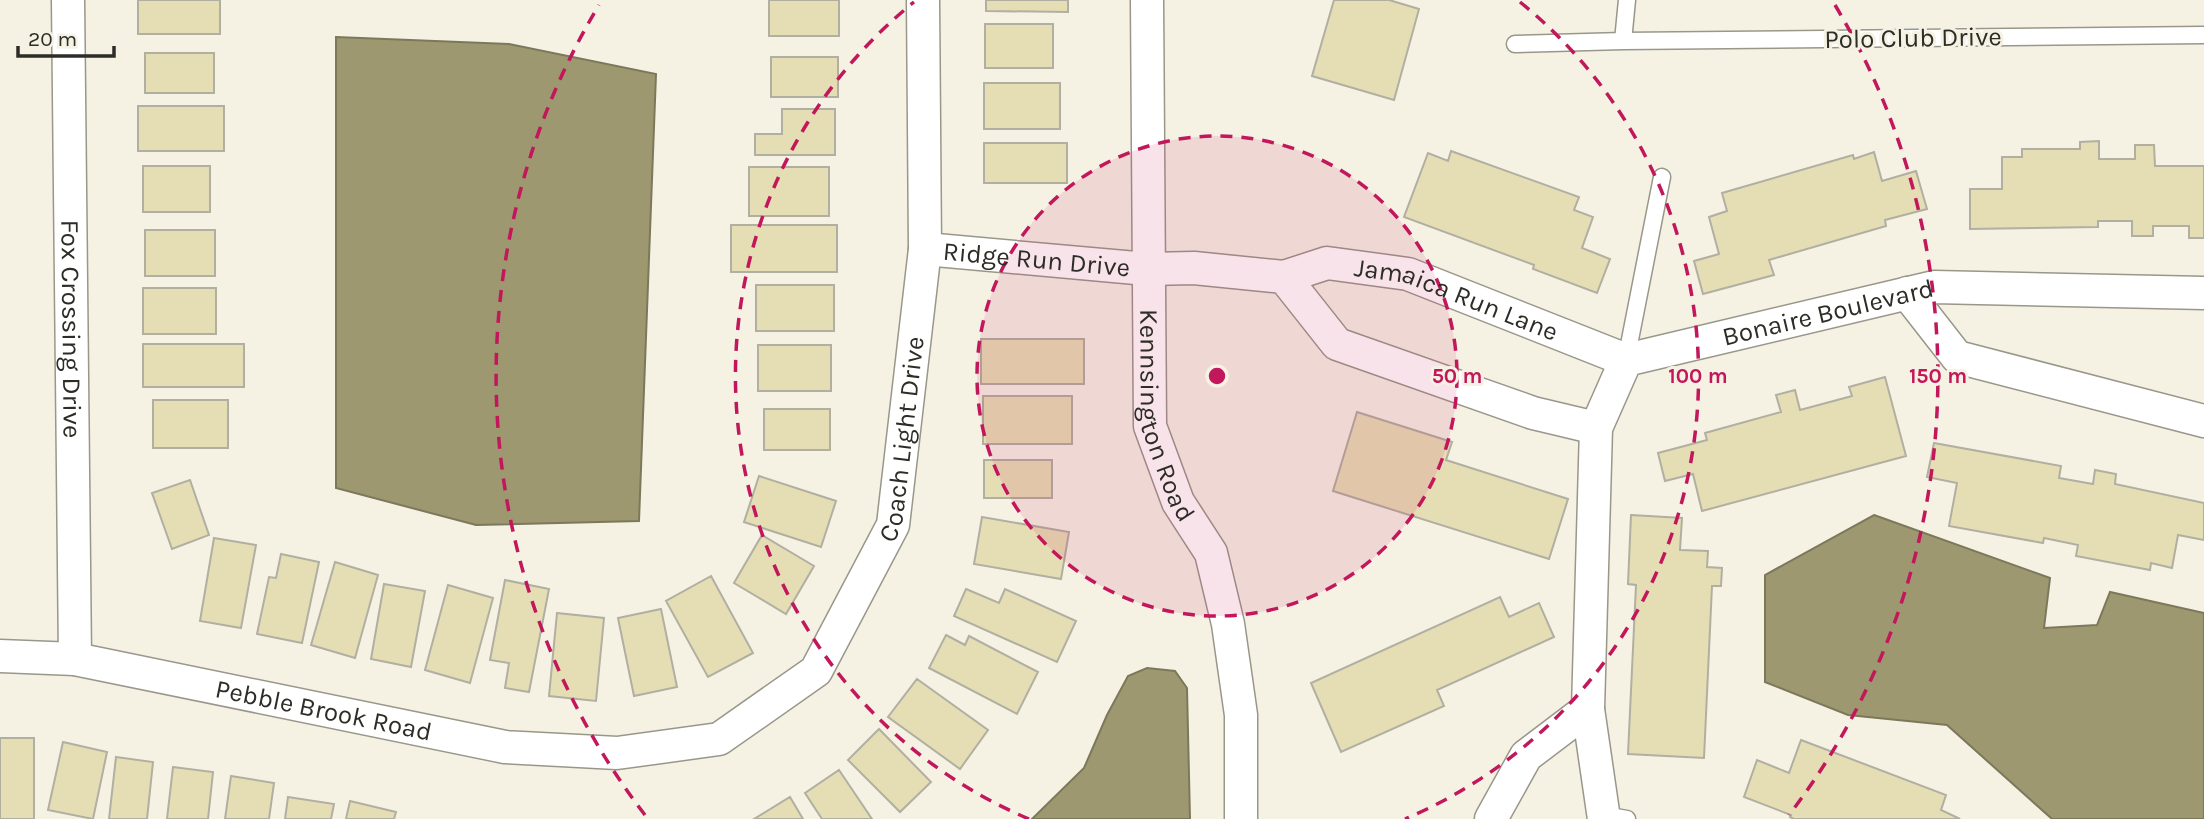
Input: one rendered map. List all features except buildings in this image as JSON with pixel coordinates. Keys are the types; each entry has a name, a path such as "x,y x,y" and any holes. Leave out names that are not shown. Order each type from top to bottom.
{"street":[{"name":"Fox Crossing Drive","path":"68,0 75,659"},
{"name":"Coach Light Drive","path":"648,749 719,739 817,671 893,525 925,249 923,0"},
{"name":"Kennsington Road","path":"1147,0 1150,426 1178,502 1211,553 1228,624 1241,715 1241,819"},
{"name":"Ridge Run Drive","path":"925,249 1147,269"},
{"name":"Jamaica Run Lane","path":"1147,269 1194,268 1284,277 1326,263 1408,274 1626,360"},
{"path":"1284,277 1337,344 1533,413 1596,428"},
{"name":"Bonaire Boulevard","path":"1626,360 1934,287 2204,293"},
{"path":"1908,293 1957,357 2204,421"},
{"path":"1612,818 1588,709 1596,428 1626,360"},
{"name":"Pebble Brook Road","path":"0,656 75,659 505,747 617,753 648,749"},
{"path":"1491,819 1526,756 1588,709"}],"lane":[{"path":"1623,41 1627,0"},
{"name":"Polo Club Drive","path":"1515,44 2204,34"},
{"path":"1626,360 1662,177"}],"shaded area":[{"path":"336,37 509,44 656,74 639,521 476,525 336,488"},
{"path":"1874,515 2050,578 2044,628 2097,625 2110,592 2204,613 2204,819 2052,819 1947,725 1848,715 1765,682 1765,575"},
{"path":"1147,668 1175,671 1187,688 1190,819 1032,819 1084,768 1107,715 1128,676"}]}
